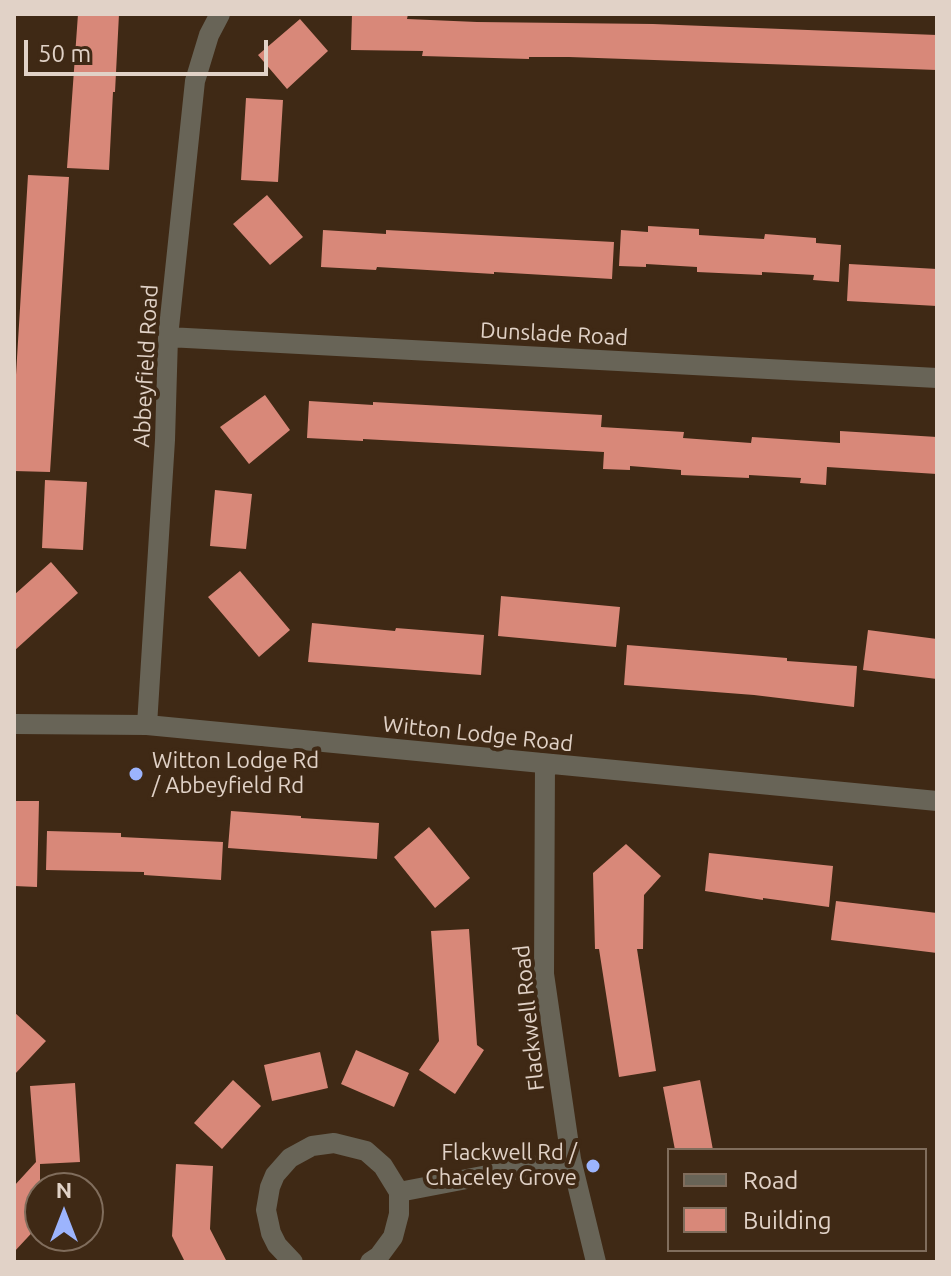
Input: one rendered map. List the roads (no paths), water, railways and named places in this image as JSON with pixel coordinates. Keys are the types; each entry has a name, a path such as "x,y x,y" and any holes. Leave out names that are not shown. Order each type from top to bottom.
{"street":[{"name":"Abbeyfield Road","path":"147,725 165,440 168,337 195,81 209,35 220,14"},
{"name":"Dunslade Road","path":"168,337 937,378"},
{"name":"Witton Lodge Road","path":"14,724 147,725 937,801"},
{"name":"Flackwell Road","path":"545,764 544,974 571,1159 596,1262"},
{"path":"293,1262 277,1245 271,1233 266,1210 270,1187 275,1175 290,1158 312,1146 334,1143 366,1151 383,1166 399,1192 399,1214 393,1237 379,1256 370,1262"},
{"path":"399,1192 571,1159"}],"place":[{"name":"Witton Lodge Rd / Abbeyfield Rd","path":"136,774"},
{"name":"Flackwell Rd / Chaceley Grove","path":"593,1166"}]}
